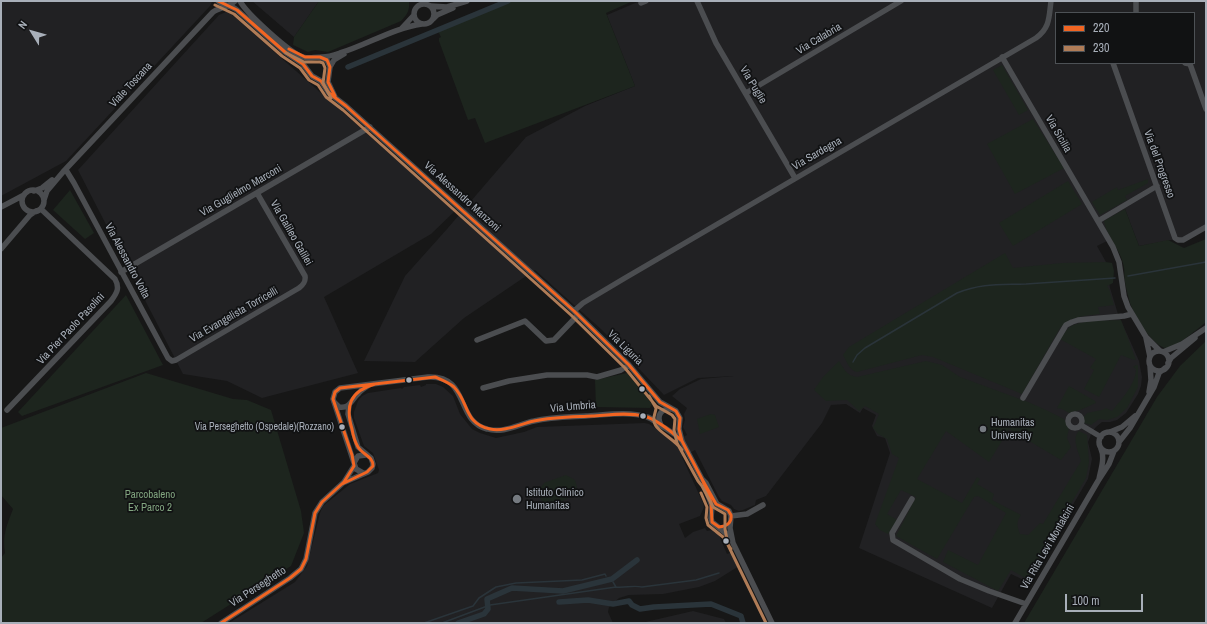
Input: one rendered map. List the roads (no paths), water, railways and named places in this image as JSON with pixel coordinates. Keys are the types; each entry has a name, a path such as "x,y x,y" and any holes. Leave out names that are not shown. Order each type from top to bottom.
{"street":[{"name":"Via Alessandro Manzoni","path":"218,1 237,10 285,52 303,64 312,76 321,81 329,93 370,127 576,313"},
{"name":"Viale Toscana","path":"213,12 218,1"},
{"name":"Viale Toscana","path":"44,200 47,191 213,12 221,7 232,4 235,1"},
{"path":"240,1 247,10 290,50 305,57 328,57 400,29 428,24 437,16 459,4"},
{"path":"413,1 415,5 414,13 416,21 422,24"},
{"path":"400,29 418,6 423,2 431,6 442,8 467,1"},
{"name":"Via Puglie","path":"697,1 716,43 795,178"},
{"name":"Via Calabria","path":"746,93 901,1"},
{"name":"Via Sardegna","path":"477,340 525,321 546,341 550,342 554,340 586,301 1042,34 1048,26 1051,1"},
{"path":"1136,1 1136,12"},
{"path":"431,6 434,12 433,19"},
{"path":"316,78 324,77 334,60 349,50"},
{"path":"309,71 309,62 318,57 327,60 330,69"},
{"name":"Via Sicilia","path":"1002,57 1117,255 1124,296 1132,314 1146,337"},
{"name":"Via del Progresso","path":"1113,64 1175,238 1178,240 1183,240 1206,227"},
{"path":"1188,64 1206,110"},
{"name":"Via Alessandro Manzoni","path":"330,69 328,82 337,99"},
{"name":"Via Guglielmo Marconi","path":"121,272 370,127"},
{"name":"Viale Toscana","path":"34,191 42,188 65,171"},
{"name":"Via Alessandro Volta","path":"65,171 74,183 168,358 172,361"},
{"path":"1098,221 1157,186"},
{"path":"1,207 22,197 29,191 34,191 41,194 44,200 38,210 1,249"},
{"name":"Via Galileo Galilei","path":"257,193 305,276 306,279 304,283"},
{"path":"25,222 26,209 23,200 26,194"},
{"path":"10,202 20,204 32,212 38,210"},
{"name":"Via Pier Paolo Pasolini","path":"7,410 111,301 118,290 115,278 38,210"},
{"name":"Via Evangelista Torricelli","path":"172,361 299,288 304,283"},
{"name":"Via Liguria","path":"576,313 629,364 660,402 672,409"},
{"path":"1023,398 1066,325 1078,320 1132,314"},
{"name":"Via Rita Levi Montalcini","path":"1149,394 1151,380 1149,363 1150,357 1154,352 1174,348 1206,328"},
{"name":"Via Rita Levi Montalcini","path":"1015,623 1109,464 1114,451 1119,446 1119,442 1130,428 1154,387 1159,373 1165,368 1172,358 1188,345 1199,333"},
{"path":"1146,337 1168,356 1168,363"},
{"path":"1146,337 1150,357"},
{"path":"483,388 510,381 547,375 588,375 598,377 621,370 629,364"},
{"path":"1150,366 1153,369 1159,370 1165,368"},
{"name":"Via Umbria","path":"369,385 428,377 441,378 456,389 460,394 466,410 474,422 486,429 501,430 535,421 613,414 633,414 645,416 661,425"},
{"path":"343,388 352,393 348,414 358,447 372,459 373,466 368,472 363,473 358,472 354,464 333,396 340,388 369,385"},
{"path":"334,402 341,407 351,402 360,391 369,385"},
{"name":"Via Liguria","path":"660,402 660,413"},
{"path":"645,416 660,413 668,408 678,413 680,418 679,422 682,441 717,504 728,510 733,543"},
{"path":"660,413 659,419 661,425 682,441"},
{"name":"Via Rita Levi Montalcini","path":"1098,481 1103,456 1099,440 1105,433 1122,427 1138,413"},
{"path":"667,429 674,428 679,422"},
{"path":"1081,425 1101,437"},
{"path":"1108,432 1112,432 1117,436 1119,442"},
{"path":"1100,447 1102,450 1108,452 1114,451"},
{"path":"354,464 358,456 366,454"},
{"name":"Via Perseghetto","path":"221,623 290,578 301,569 306,559 315,513 318,507 344,482 354,464"},
{"name":"Via Perseghetto","path":"344,482 363,473"},
{"path":"702,479 703,485 710,498 712,522 727,534 733,543 772,623"},
{"path":"912,499 892,534 893,540 960,579 1026,604"},
{"path":"719,527 725,526 730,519 747,514 763,505"},
{"path":"712,513 716,509 722,507"}],"waterway":[{"path":"348,67 508,1"},
{"path":"1128,276 1206,262"},
{"path":"853,362 857,355 865,348 957,293 966,290 991,285 1115,278"},
{"path":"458,623 484,614 488,609 487,599 512,588 563,591 612,579 637,560"},
{"path":"442,623 490,605 616,587 642,587 696,580 719,573"},
{"path":"424,623 473,606 479,598 496,587 516,583 582,580 605,574 606,576"},
{"path":"613,582 616,587"},
{"path":"559,602 588,600 613,604 629,601 632,605 640,609 711,604 741,616 743,623"}],"place":[{"name":"Via Perseghetto (Ospedale)(Rozzano)","path":"342,427"},
{"name":"Humanitas University","path":"983,429"},
{"name":"Istituto Clinico Humanitas","path":"517,499"}],"park label":[{"name":"Parcobaleno Ex Parco 2","path":"150,501"}]}
